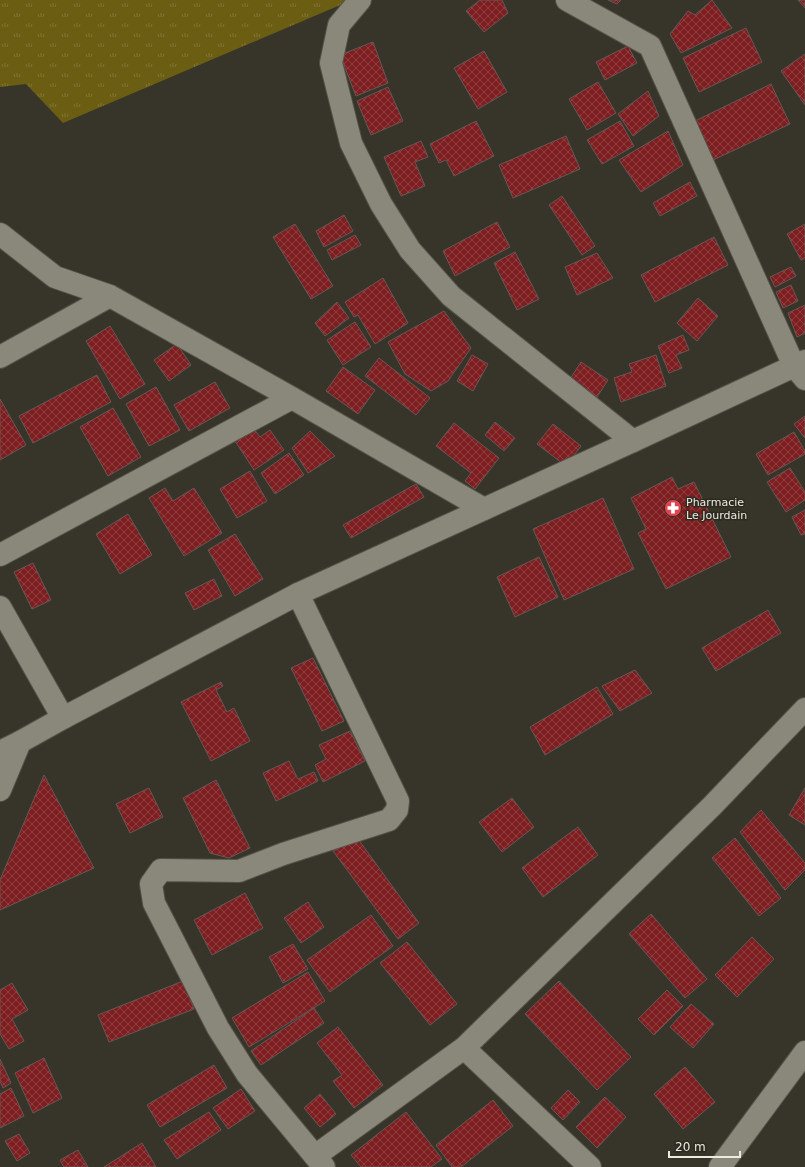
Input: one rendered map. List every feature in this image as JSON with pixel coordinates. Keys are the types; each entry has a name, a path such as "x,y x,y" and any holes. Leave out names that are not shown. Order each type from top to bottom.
{"street":[{"path":"360,0 340,25 331,63 351,143 381,204 410,250 451,296 633,441"},
{"path":"0,752 298,594 633,441 801,369 650,46 567,0"},
{"path":"0,234 55,278 110,296 292,398 484,509"},
{"path":"0,357 110,296"},
{"path":"0,555 292,398"},
{"path":"298,594 398,801 397,810 389,820 283,854 239,871 161,870 151,884 154,903 218,1028 247,1074 320,1162 464,1048 712,806 805,709"},
{"path":"0,608 63,718"},
{"path":"0,790 20,742"},
{"path":"464,1048 590,1167"},
{"path":"720,1167 805,1052"}],"green space":[{"path":"0,0 352,0 63,123 26,84 0,87"}],"building":[{"path":"480,0 502,0 508,13 484,32 466,11"},
{"path":"608,0 621,0 617,4"},
{"path":"712,0 732,28 681,53 670,34 688,11 695,15"},
{"path":"798,0 805,0 805,8"},
{"path":"746,28 762,62 699,92 683,58"},
{"path":"373,42 388,83 356,96 340,55"},
{"path":"628,46 637,63 605,80 596,62"},
{"path":"484,51 507,92 478,109 454,68"},
{"path":"805,54 805,105 781,71"},
{"path":"598,82 616,113 587,130 569,99"},
{"path":"771,84 790,124 713,160 695,121"},
{"path":"388,87 403,121 371,135 357,101"},
{"path":"648,91 659,116 633,136 618,114"},
{"path":"476,121 494,156 454,176 446,160 439,163 430,144"},
{"path":"620,121 634,146 602,164 587,140"},
{"path":"668,131 683,165 641,192 619,160"},
{"path":"566,136 580,169 513,198 499,165"},
{"path":"421,141 428,157 415,162 425,186 401,196 384,157"},
{"path":"690,182 697,196 660,216 653,203"},
{"path":"562,196 595,246 582,255 549,205"},
{"path":"344,215 353,231 324,247 316,231"},
{"path":"497,222 510,247 455,276 443,251"},
{"path":"295,224 333,286 311,299 273,237"},
{"path":"805,224 805,258 801,260 787,234"},
{"path":"355,235 361,245 332,260 327,250"},
{"path":"714,237 728,265 655,302 641,275"},
{"path":"515,252 539,299 517,310 494,263"},
{"path":"597,253 613,278 577,295 565,267"},
{"path":"791,267 796,276 775,287 770,277"},
{"path":"383,278 408,323 375,344 358,315 354,317 345,302"},
{"path":"791,285 798,301 783,308 776,292"},
{"path":"698,298 718,316 697,341 677,323"},
{"path":"337,302 349,318 325,336 315,323"},
{"path":"805,305 805,333 797,337 788,313"},
{"path":"444,311 471,348 448,381 431,391 405,374 388,342"},
{"path":"355,322 371,347 343,365 327,340"},
{"path":"110,326 145,384 120,399 86,341"},
{"path":"683,335 689,350 676,355 682,368 669,373 658,346"},
{"path":"177,344 191,365 169,381 154,360"},
{"path":"472,355 488,364 473,391 457,381"},
{"path":"656,355 666,386 621,402 614,378 632,372 629,364"},
{"path":"379,358 430,398 416,415 365,376"},
{"path":"581,362 608,380 597,397 570,379"},
{"path":"343,367 375,390 358,414 326,391"},
{"path":"97,375 111,402 33,443 19,416"},
{"path":"215,382 230,408 189,431 174,405"},
{"path":"156,387 180,430 149,446 126,404"},
{"path":"0,399 26,445 0,460"},
{"path":"113,408 141,457 108,476 80,427"},
{"path":"805,416 805,438 794,424"},
{"path":"495,422 515,438 504,451 485,435"},
{"path":"454,423 499,458 475,489 465,481 471,473 436,446"},
{"path":"553,424 581,446 566,466 537,444"},
{"path":"254,429 260,437 270,430 284,450 254,470 235,441"},
{"path":"310,431 335,456 308,473 292,448"},
{"path":"794,432 805,451 805,454 768,475 756,454"},
{"path":"289,453 304,475 275,494 261,473"},
{"path":"790,468 805,492 805,500 786,512 767,482"},
{"path":"250,471 267,501 237,518 220,489"},
{"path":"672,477 678,489 694,482 731,557 666,589 638,533 646,529 631,498"},
{"path":"416,484 424,497 351,538 343,525"},
{"path":"165,488 173,501 194,488 222,533 184,556 149,498"},
{"path":"603,498 634,569 564,600 533,529"},
{"path":"805,510 805,534 801,535 792,517"},
{"path":"128,514 152,555 120,574 96,534"},
{"path":"235,534 263,579 235,596 208,550"},
{"path":"539,557 558,597 515,617 497,577"},
{"path":"33,563 51,600 32,609 14,572"},
{"path":"214,579 222,596 194,610 185,593"},
{"path":"768,610 781,633 716,671 702,648"},
{"path":"313,658 344,721 322,731 291,668"},
{"path":"635,670 652,693 620,711 602,686"},
{"path":"221,682 223,686 216,690 227,712 234,708 250,741 211,761 181,702"},
{"path":"597,687 613,714 545,755 530,727"},
{"path":"350,731 365,761 323,782 315,765 326,759 319,745"},
{"path":"289,761 298,779 314,772 318,781 276,801 263,773"},
{"path":"44,775 94,868 0,910 0,880"},
{"path":"216,780 250,848 229,858 210,853 183,798"},
{"path":"149,788 163,817 130,833 116,804"},
{"path":"805,788 805,825 789,815"},
{"path":"512,798 534,827 502,852 479,822"},
{"path":"761,810 805,863 805,870 785,890 740,832"},
{"path":"578,827 598,855 543,897 522,868"},
{"path":"735,838 781,898 759,916 712,858"},
{"path":"358,839 419,923 398,939 333,851"},
{"path":"245,893 263,928 212,955 194,920"},
{"path":"308,902 324,927 301,943 284,918"},
{"path":"651,914 707,979 685,998 629,934"},
{"path":"371,915 393,946 330,992 307,960"},
{"path":"752,937 774,959 737,997 715,975"},
{"path":"407,942 457,1004 430,1025 380,963"},
{"path":"293,944 308,969 283,983 269,957"},
{"path":"308,972 325,1001 249,1047 232,1018"},
{"path":"183,981 194,1009 109,1042 98,1015"},
{"path":"559,981 631,1057 597,1090 525,1014"},
{"path":"12,983 28,1010 12,1019 24,1041 9,1049 0,1034 0,990"},
{"path":"667,990 683,1006 654,1035 638,1019"},
{"path":"691,1004 714,1024 693,1048 670,1027"},
{"path":"314,1008 324,1023 261,1065 251,1051"},
{"path":"338,1027 383,1085 354,1108 333,1081 342,1075 317,1043"},
{"path":"44,1058 62,1098 33,1113 15,1073"},
{"path":"0,1059 11,1083 3,1088 0,1081"},
{"path":"214,1065 227,1088 160,1127 147,1105"},
{"path":"685,1067 715,1102 683,1129 654,1094"},
{"path":"11,1088 24,1116 0,1128 0,1094"},
{"path":"241,1089 255,1111 228,1129 213,1108"},
{"path":"568,1090 580,1102 563,1120 551,1108"},
{"path":"320,1094 336,1114 320,1127 304,1108"},
{"path":"605,1097 626,1117 597,1148 576,1127"},
{"path":"493,1100 513,1126 461,1167 452,1167 436,1145"},
{"path":"209,1112 221,1130 177,1159 164,1140"},
{"path":"406,1112 442,1159 431,1167 361,1167 351,1155"},
{"path":"19,1134 30,1153 17,1161 5,1141"},
{"path":"142,1143 156,1167 104,1167"},
{"path":"78,1150 88,1167 64,1167 60,1160"}],"place":[{"name":"Pharmacie Le Jourdain","path":"673,508"}]}
